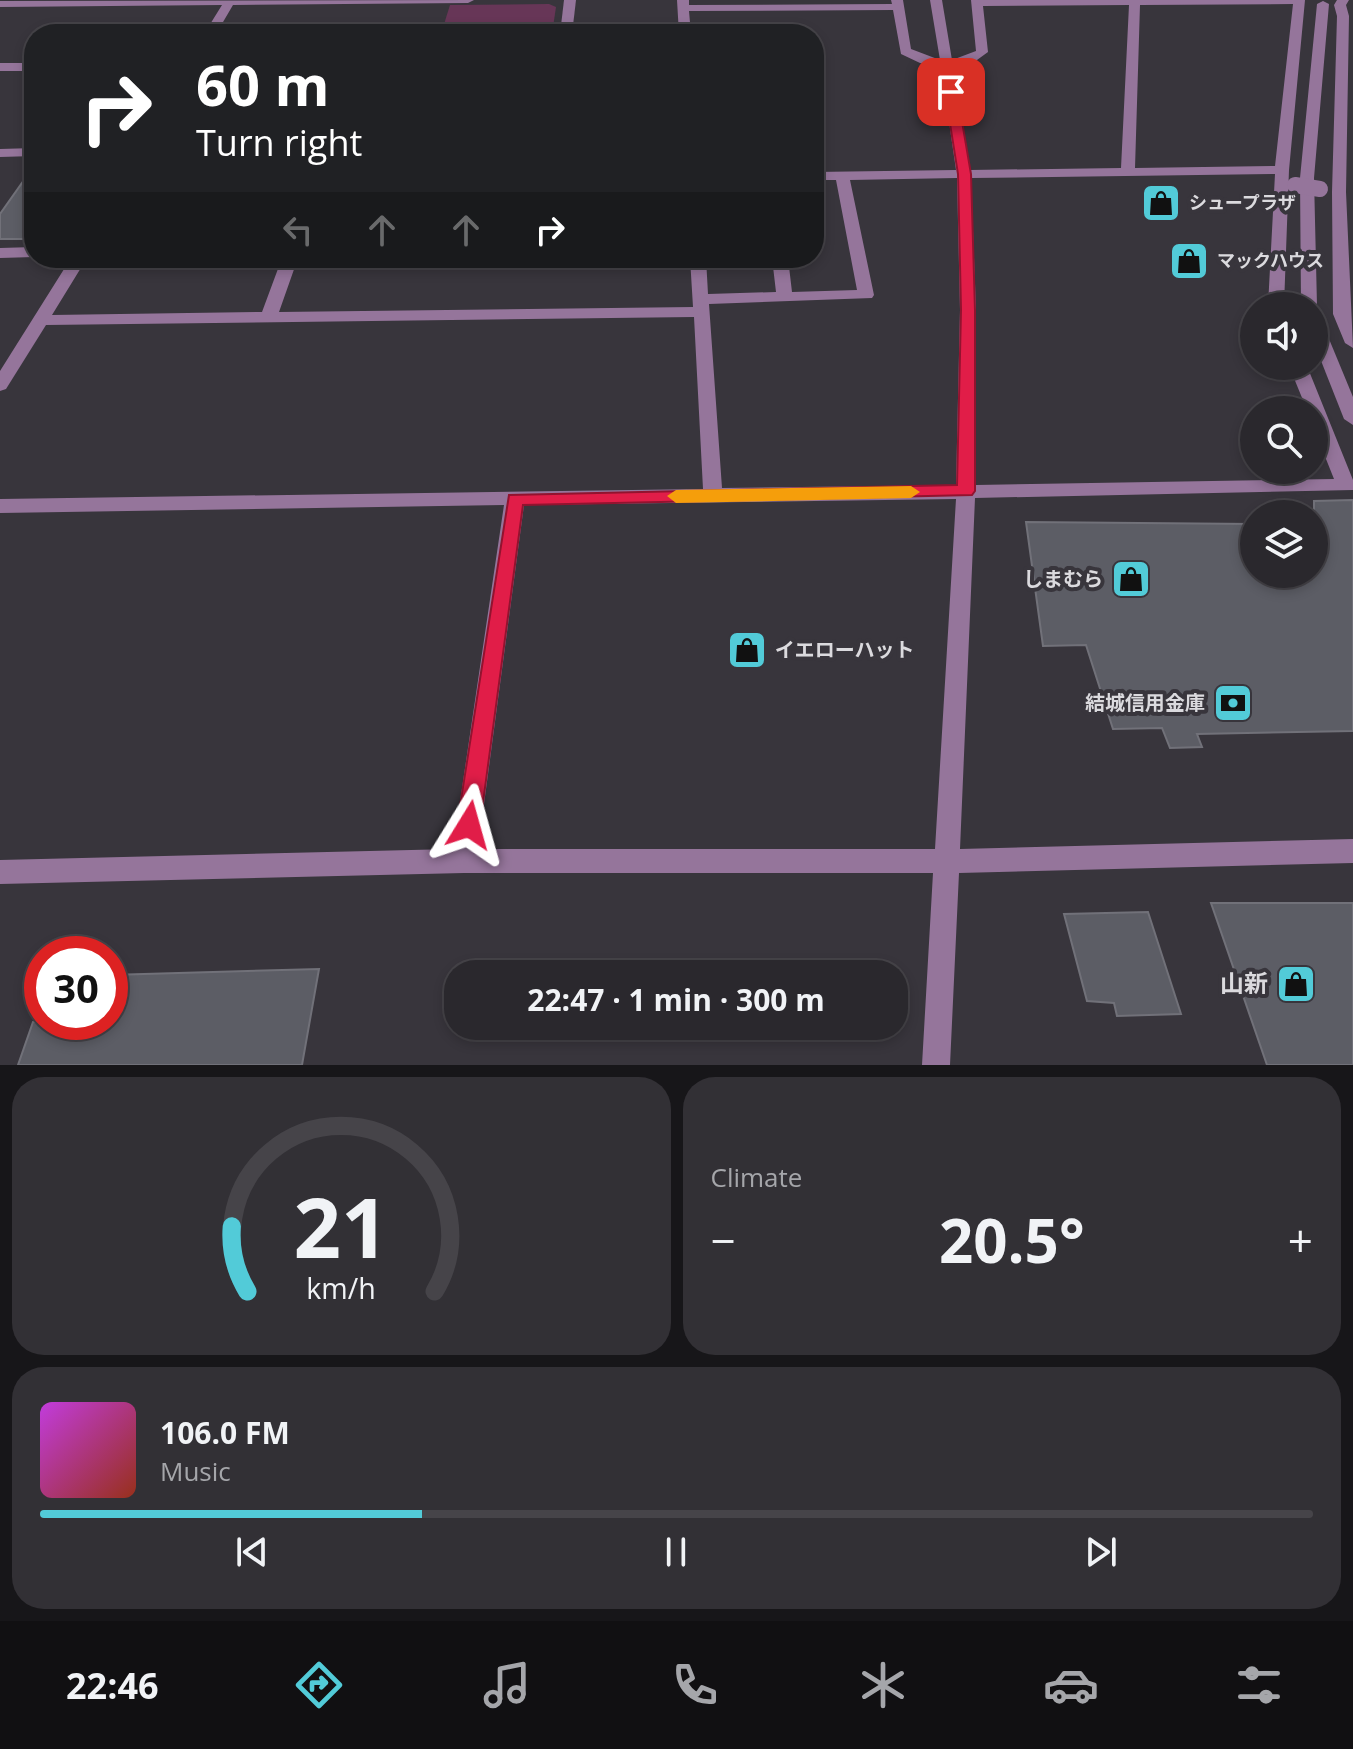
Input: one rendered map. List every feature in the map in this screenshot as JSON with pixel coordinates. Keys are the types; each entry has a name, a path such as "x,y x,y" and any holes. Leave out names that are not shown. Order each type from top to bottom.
{"street":[{"path":"0,4 468,0"},
{"path":"567,24 570,0"},
{"path":"936,0 964,174 968,310 966,491 936,1065"},
{"path":"216,24 231,1"},
{"path":"685,24 684,4 897,4 905,51 921,61 946,65 968,62 982,52 977,1 1298,1 1277,292"},
{"path":"1128,174 1135,1"},
{"path":"1333,2 1343,16 1339,192 1341,314 1353,343"},
{"path":"1309,292 1307,189 1333,2"},
{"path":"0,67 24,67"},
{"path":"0,153 24,152"},
{"path":"824,176 1128,174 1286,179 1339,192"},
{"path":"40,320 701,305 785,297 866,295 842,175"},
{"path":"0,253 24,252"},
{"path":"2,380 73,268"},
{"path":"269,317 286,268"},
{"path":"699,268 713,496"},
{"path":"781,268 785,297"},
{"path":"1328,357 1353,419"},
{"path":"0,506 1349,486 1304,380"},
{"path":"464,861 515,499"},
{"path":"0,872 464,861 948,861 1353,851"}],"shaded area":[{"path":"549,4 556,7 553,24 444,24 450,5"}],"building":[{"path":"24,180 24,239 0,239 0,214"},
{"path":"1353,500 1353,731 1197,734 1202,747 1170,748 1162,728 1113,729 1086,645 1043,646 1026,522 1240,524 1240,588 1328,588 1328,501"},
{"name":"山新","path":"1211,903 1353,903 1353,1065 1267,1065"},
{"path":"1148,912 1181,1014 1117,1016 1114,1003 1087,1001 1064,914"},
{"path":"319,969 302,1065 18,1065 27,1040 128,1040 128,974"}],"slow traffic":[{"path":"676,496 911,492"}],"place":[{"name":"シュープラザ","path":"1161,203"},
{"name":"マックハウス","path":"1189,261"},
{"name":"しまむら","path":"1131,579"},
{"name":"イエローハット","path":"747,650"},
{"name":"結城信用金庫","path":"1233,703"},
{"name":"山新","path":"1296,984"}],"route":[{"path":"469,825 515,499 966,491 968,310 964,174 951,92"}]}
